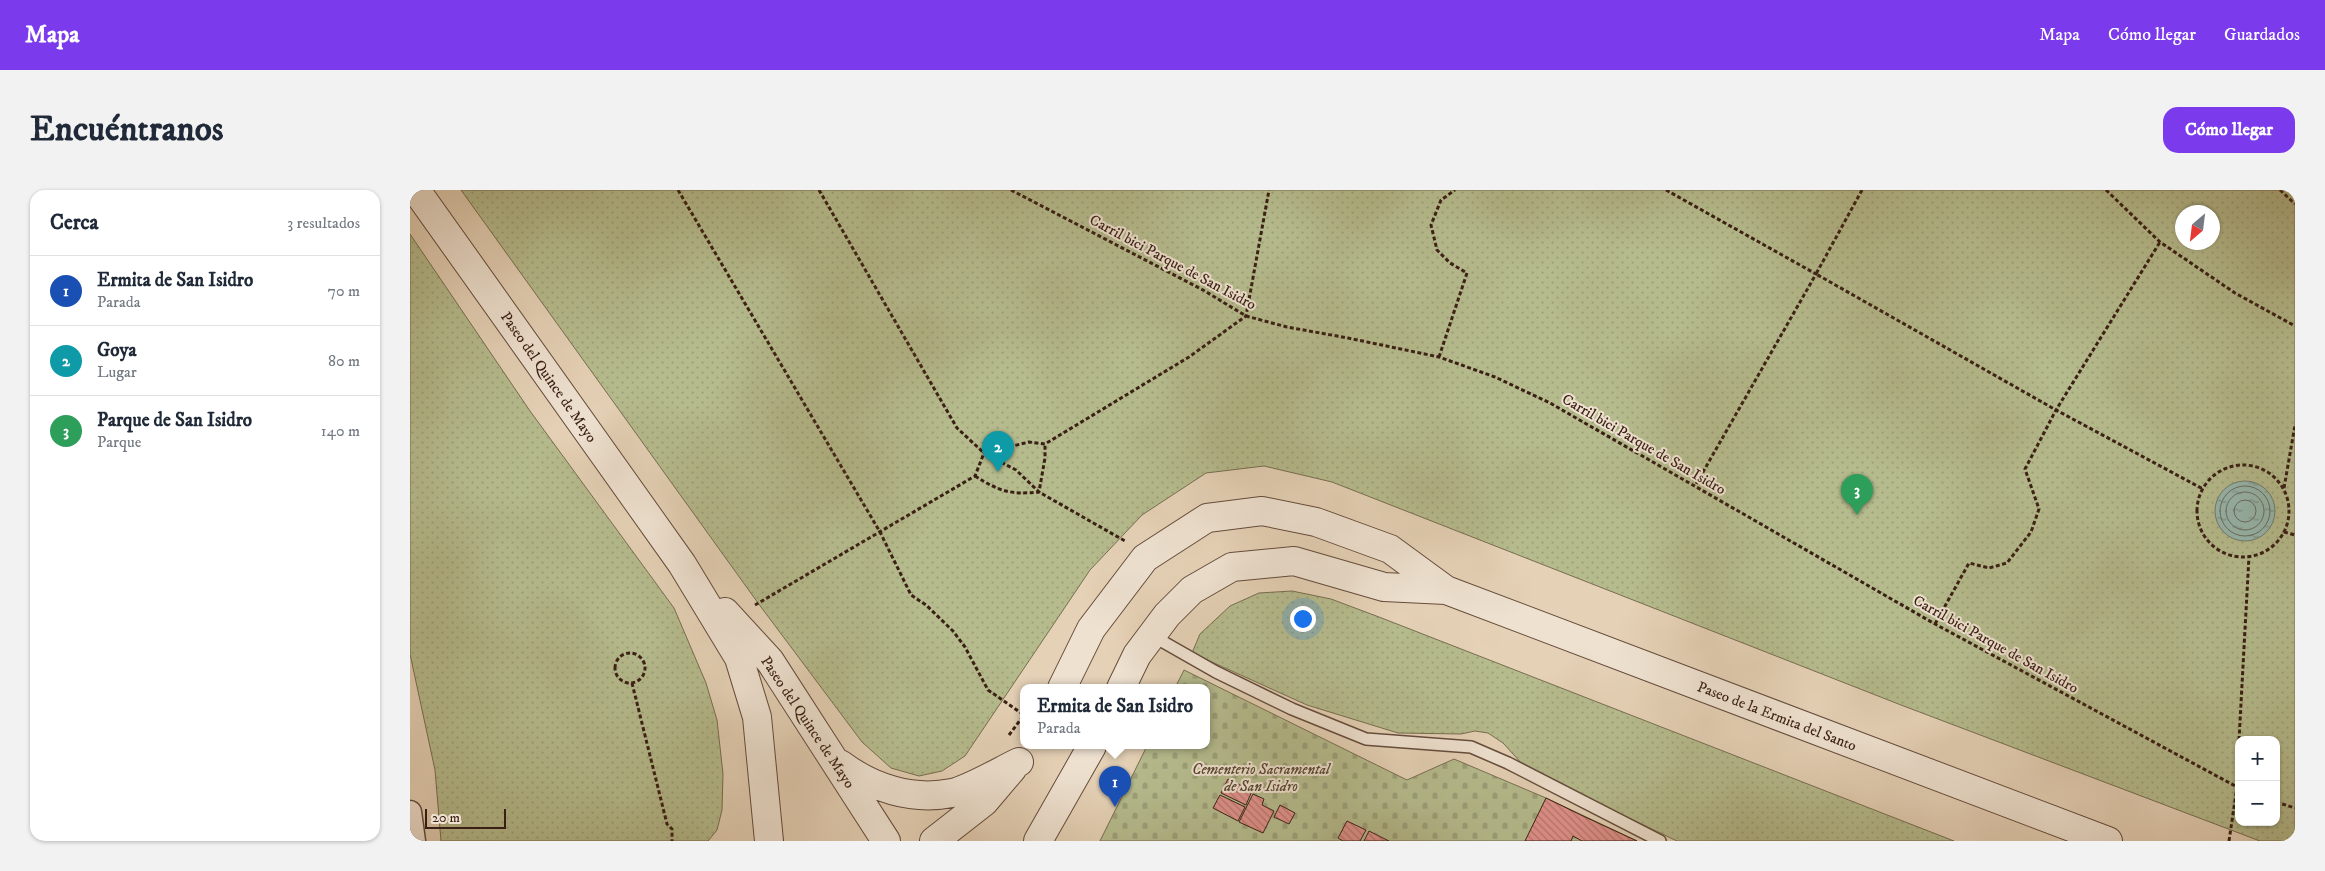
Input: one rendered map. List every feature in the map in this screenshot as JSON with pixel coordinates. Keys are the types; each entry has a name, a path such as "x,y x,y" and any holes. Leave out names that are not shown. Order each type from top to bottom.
{"street":[{"name":"Paseo del Quince de Mayo","path":"416,190 682,564 739,658 757,717 769,841"},
{"name":"Paseo de la Ermita del Santo","path":"1064,684 1091,630 1145,558 1207,518 1262,511 1316,522 1390,549 1446,590 2108,841"},
{"name":"Paseo de la Ermita del Santo","path":"1122,684 1137,654 1167,615 1192,590 1232,567 1294,561 1384,587 1446,590"},
{"name":"Paseo del Quince de Mayo","path":"682,564 770,661 886,841"},
{"path":"1038,841 1090,749"},
{"path":"833,759 858,777 907,795 953,793 1024,754"},
{"path":"934,841 984,802 1024,754"}],"lane":[{"path":"1151,635 1216,672 1275,701 1366,739 1471,747 1508,763 1660,841"}],"path":[{"path":"678,190 880,532 910,595 926,604 954,631 965,647 988,690 1020,712"},
{"path":"819,190 957,428 984,453 1016,470 1039,492 1120,538 1145,558"},
{"name":"Carril bici Parque de San Isidro","path":"1011,190 1203,290 1246,316 1287,327 1439,357 1495,377 1550,403 1935,624 2235,786"},
{"path":"984,453 1029,442 1045,444 1189,357 1246,316 1269,190"},
{"path":"1439,357 1467,273 1450,263 1437,250 1431,224 1441,200 1455,190"},
{"path":"1666,190 2056,410 2203,489"},
{"path":"1696,486 1862,190"},
{"path":"2106,190 2160,242 2235,293 2295,326"},
{"path":"2280,190 2295,204"},
{"path":"1935,624 1969,563 1989,568 2007,563 2031,532 2039,509 2025,469 2056,410 2160,242"},
{"path":"2284,488 2295,426"},
{"path":"1039,492 1045,458 1045,444"},
{"path":"758,604 975,476 984,453"},
{"path":"2236,465 2250,465 2263,469 2275,477 2284,488 2289,503 2289,518 2284,532 2275,544 2263,552 2249,556 2234,556 2221,551 2210,542 2202,530 2198,517 2198,503 2203,489 2211,478 2222,470 2236,465"},
{"path":"975,476 994,488 1007,493 1039,492"},
{"path":"2284,532 2295,535"},
{"path":"2239,736 2249,556"},
{"path":"631,652 640,656 645,665 644,675 632,683 622,681 616,673 616,663 622,655 631,652"},
{"path":"632,683 667,824 672,829 672,841"},
{"path":"2280,803 2295,808"},
{"path":"2229,841 2235,806"}],"green space":[{"path":"461,190 2295,190 2295,841 2260,841 1901,705 1332,482 1264,466 1206,473 1142,515 1090,570 965,756 942,771 919,776 891,768 862,742 758,603"},
{"path":"410,234 530,411 674,608 706,683 717,720 723,774 722,810 717,830 708,841 441,841 435,770 410,654"},
{"path":"1292,591 1331,599 1379,617 1954,841 1677,841 1524,766 1503,743 1488,733 1475,731 1461,734 1398,733 1307,705 1192,653 1200,634 1230,606 1259,593"},
{"name":"Cementerio Sacramental de San Isidro","path":"1184,670 1407,780 1454,759 1546,798 1637,841 1100,841 1146,749 1210,749 1210,684 1177,684"}],"water":[{"path":"2239,481 2251,481 2262,486 2270,494 2275,505 2273,523 2262,536 2251,541 2239,541 2228,536 2220,528 2215,517 2215,505 2220,494 2228,486"}],"building":[{"path":"1228,779 1252,791 1246,805 1221,793"},
{"path":"1253,794 1264,799 1262,805 1274,811 1263,833 1239,822"},
{"path":"1220,795 1245,807 1238,821 1213,808"},
{"path":"1546,798 1637,841 1582,841 1573,836 1571,841 1525,841"},
{"path":"1280,805 1295,813 1289,824 1274,817"},
{"path":"1347,821 1366,830 1360,841 1343,841 1338,838"},
{"path":"1369,831 1389,841 1364,841"}],"place":[{"name":"Goya","path":"998,472"},
{"name":"Parque de San Isidro","path":"1857,515"},
{"name":"Ermita de San Isidro","path":"1115,807"}]}
